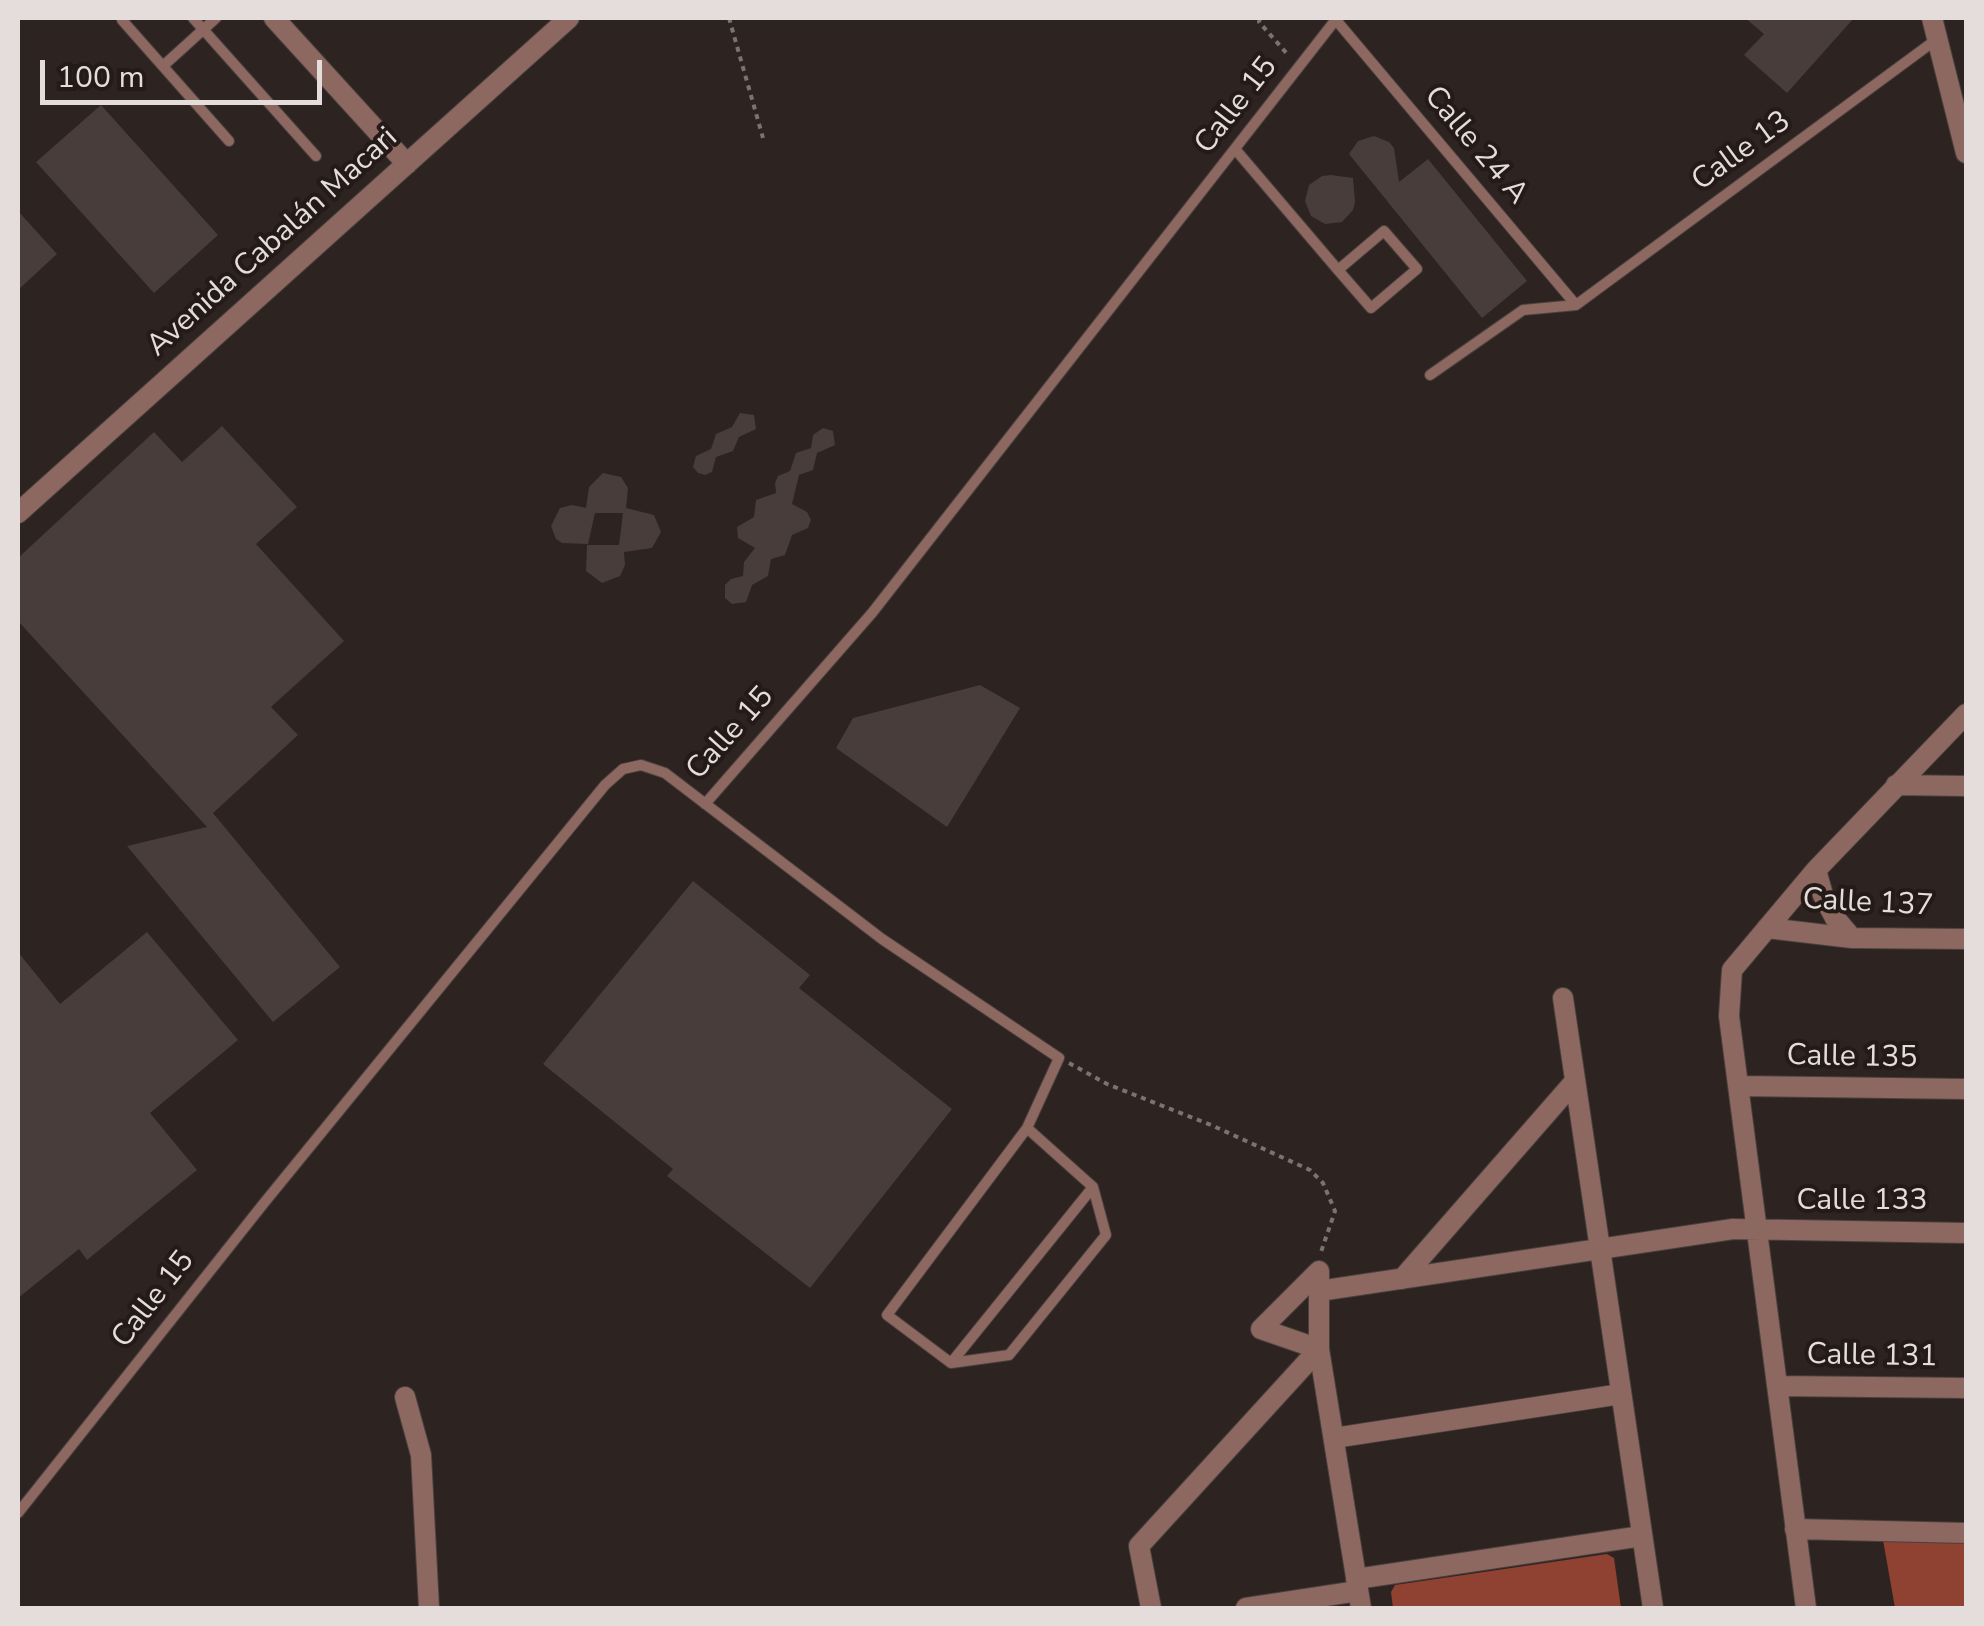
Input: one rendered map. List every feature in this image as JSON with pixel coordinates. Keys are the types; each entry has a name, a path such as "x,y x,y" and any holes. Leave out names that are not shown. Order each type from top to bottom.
{"street":[{"path":"274,18 407,164"},
{"name":"Avenida Cabalán Macari","path":"18,513 569,18"},
{"path":"1935,28 1966,154"},
{"path":"1806,1608 1729,1016 1732,970 1816,870 1966,714"},
{"path":"1896,785 1966,786"},
{"path":"1816,870 1835,918 1852,938"},
{"name":"Calle 137","path":"1767,928 1852,938 1966,939"},
{"path":"1563,998 1653,1608"},
{"path":"1402,1279 1575,1081"},
{"name":"Calle 135","path":"1738,1086 1966,1088"},
{"name":"Calle 133","path":"1319,1281 1402,1279 1733,1229 1966,1233"},
{"path":"1319,1281 1319,1350 1358,1593"},
{"path":"1319,1281 1261,1328 1319,1350"},
{"path":"1151,1608 1140,1546 1319,1350"},
{"name":"Calle 131","path":"1777,1386 1966,1388"},
{"path":"1334,1438 1621,1394"},
{"path":"405,1397 421,1456 430,1608"},
{"path":"1796,1529 1966,1532"},
{"path":"1246,1608 1358,1593 1642,1536"}],"lane":[{"path":"125,18 122,20 230,140"},
{"path":"193,18 316,156"},
{"path":"164,66 216,18"},
{"name":"Calle 15","path":"18,1513 264,1203 606,785 624,770 641,766 665,773 705,804 872,613 1337,19"},
{"name":"Calle 24 A","path":"1337,19 1576,305"},
{"name":"Calle 13","path":"1576,305 1935,28"},
{"path":"1235,149 1338,270 1371,308 1417,269 1384,231 1338,270"},
{"path":"1430,375 1523,310 1576,305"},
{"path":"705,804 882,939 1058,1058 1026,1128 887,1315 952,1363 1009,1355 1106,1236 1094,1188 1026,1128"},
{"path":"952,1363 1094,1188"}],"path":[{"path":"729,18 763,138"},
{"path":"1260,18 1259,22 1298,67"},
{"path":"1058,1058 1106,1084 1310,1170 1323,1183 1334,1211 1324,1240 1319,1281"}],"shaded area":[{"path":"1883,1540 1966,1541 1966,1608 1895,1608"},
{"path":"1607,1554 1614,1558 1621,1608 1393,1608 1391,1592 1395,1585"}],"building":[{"path":"1745,18 1854,18 1787,93 1744,55 1764,34"},
{"path":"101,105 218,235 154,293 36,162"},
{"path":"1374,136 1394,148 1399,182 1428,159 1527,281 1482,318 1349,154 1358,141"},
{"path":"1331,175 1353,178 1355,202 1342,222 1325,224 1311,216 1305,201 1309,185"},
{"path":"18,211 57,254 18,290"},
{"path":"740,413 754,415 756,429 739,437 733,451 716,457 712,472 698,473 693,467 696,456 711,449 716,434 732,427"},
{"path":"222,426 297,507 256,544 344,641 271,707 298,735 213,813 340,967 273,1022 127,846 207,827 18,621 18,558 154,432 182,462"},
{"path":"823,428 833,431 835,445 817,453 813,470 799,475 792,504 807,512 811,520 808,528 792,535 785,555 771,559 768,576 752,585 746,602 732,604 725,598 725,585 743,576 744,562 755,548 738,538 737,527 754,517 756,500 776,493 778,476 790,471 796,453 811,448 813,435"},
{"path":"603,473 621,477 628,488 626,508 654,515 661,532 652,548 624,552 625,565 620,576 602,583 586,571 587,545 619,545 623,513 595,513 588,544 562,543 551,526 560,508 586,508 589,487"},
{"path":"980,685 1020,708 947,827 836,748 853,718"},
{"path":"693,881 810,975 799,988 952,1109 810,1288 667,1176 673,1169 543,1064"},
{"path":"147,932 238,1040 150,1113 197,1170 87,1260 79,1249 18,1298 18,952 60,1004"}]}
